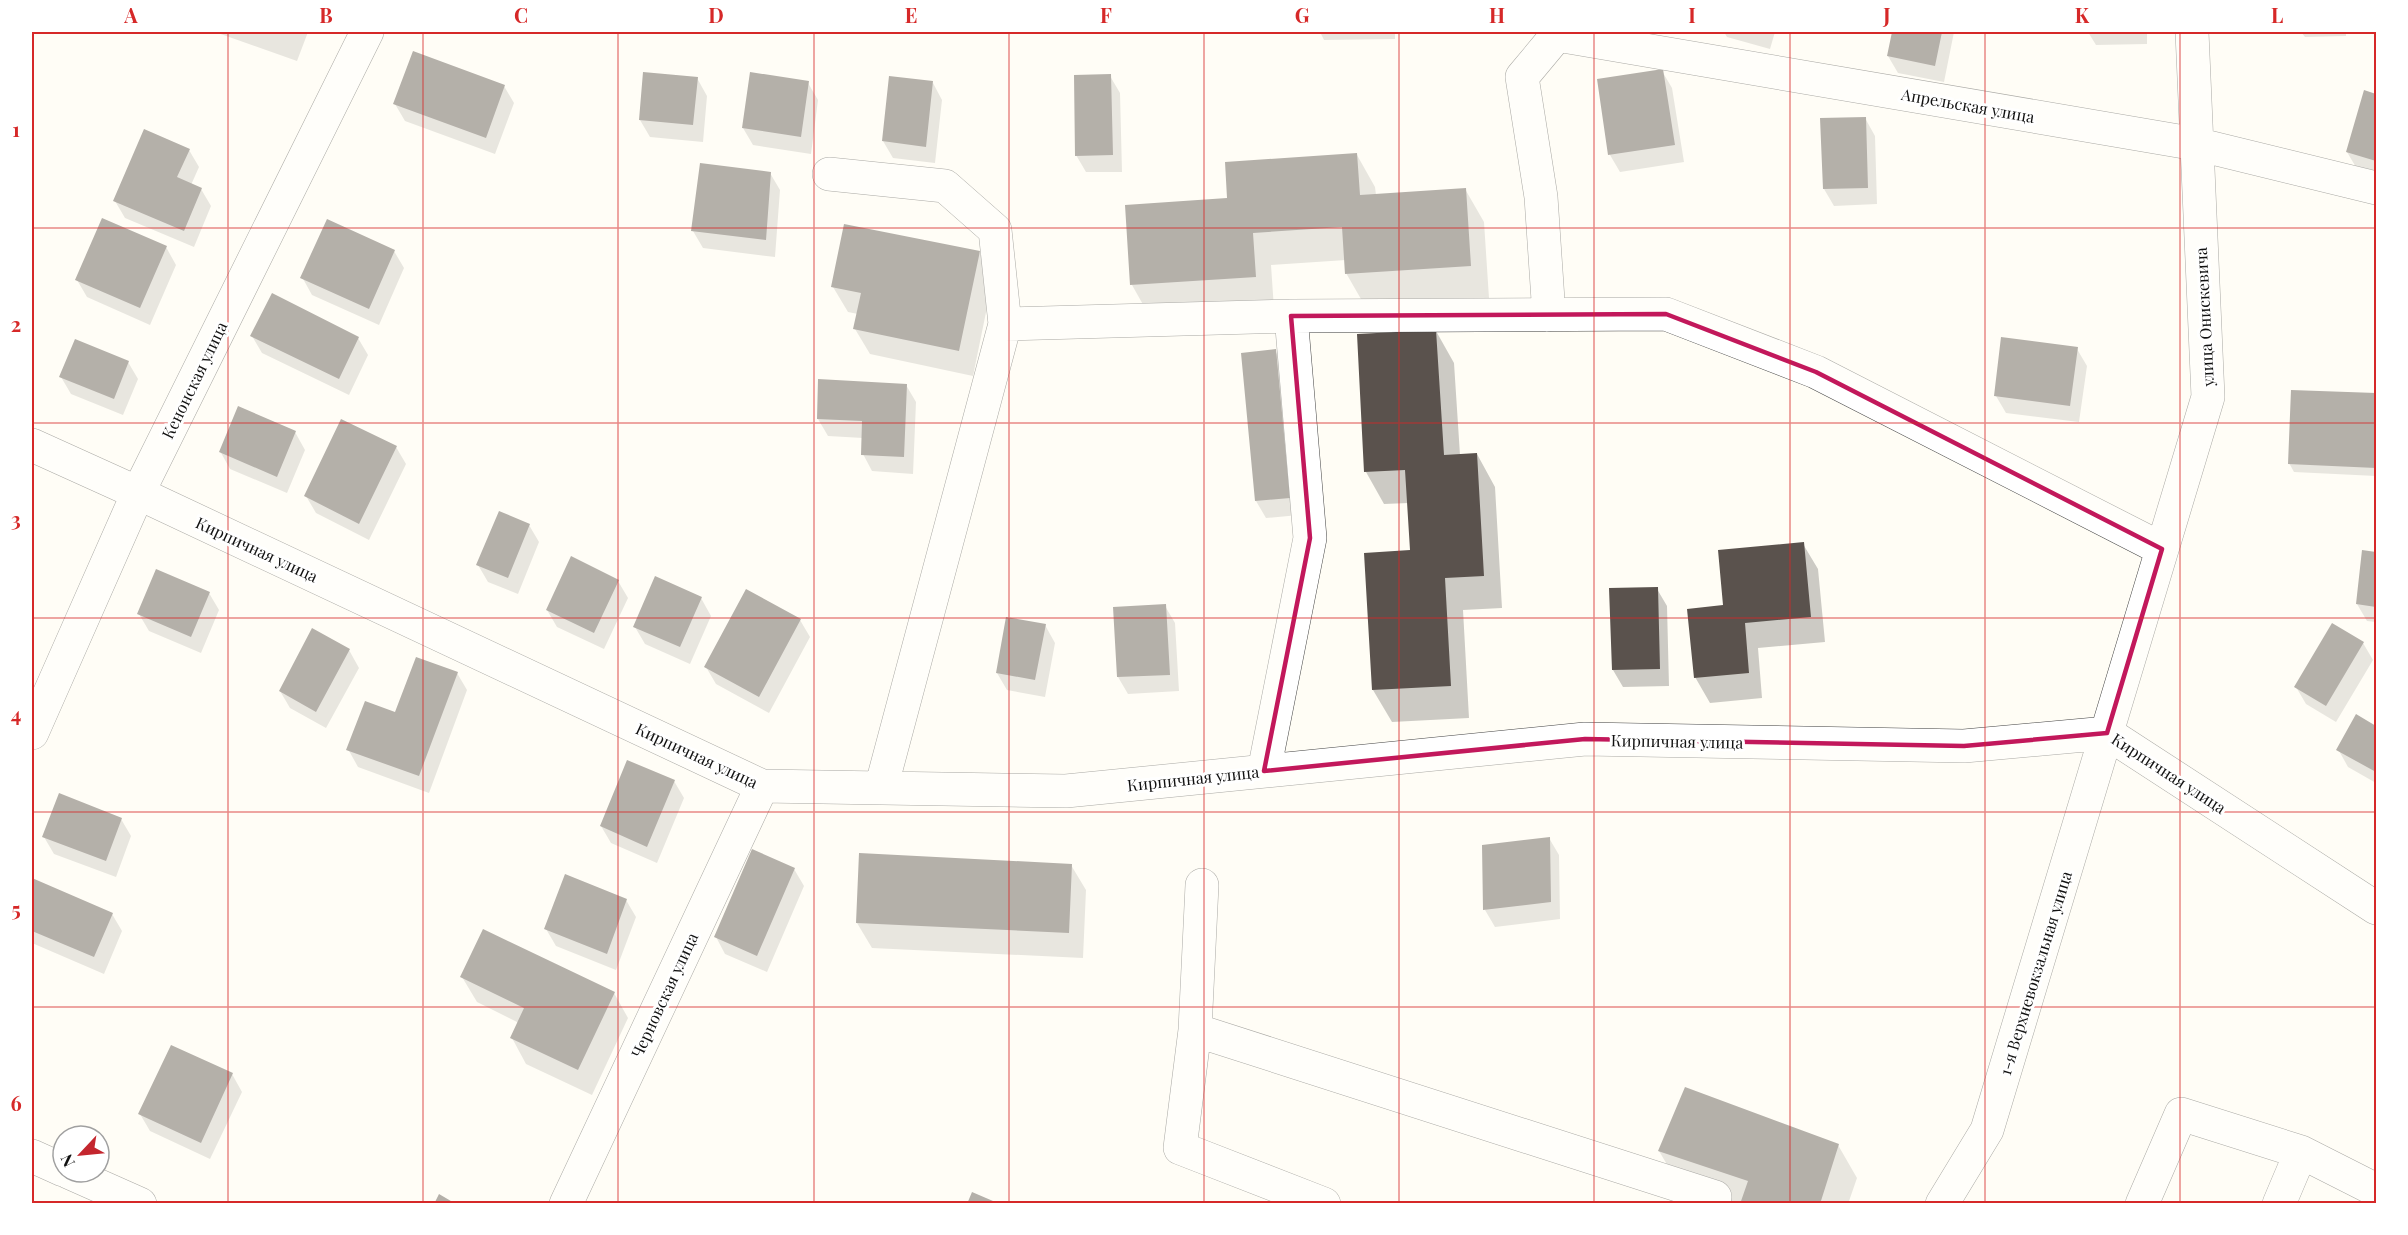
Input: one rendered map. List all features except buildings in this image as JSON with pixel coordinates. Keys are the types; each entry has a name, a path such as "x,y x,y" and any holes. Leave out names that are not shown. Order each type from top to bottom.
{"street":[{"name":"Кенонская улица","path":"32,733 138,493 367,32"},
{"name":"улица Онискевича","path":"2107,733 2208,397 2192,32"},
{"name":"Апрельская улица","path":"1550,315 1541,197 1522,77 1557,35 2196,144 2376,188"},
{"path":"829,174 945,186 994,230 1005,324 881,788"},
{"path":"1005,324 1291,316 1666,314 1816,372 2162,549"},
{"path":"1264,771 1310,538 1291,316"},
{"name":"Кирпичная улица","path":"32,445 762,786 1066,791 1585,739 1964,746 2107,733 2376,908"},
{"name":"1-я Верхневокзальная улица","path":"1942,1203 1987,1130 2107,733"},
{"name":"Черновская улица","path":"566,1203 762,786"},
{"path":"1202,885 1195,1030 1180,1148 1324,1203"},
{"path":"1195,1030 1715,1197 1712,1203"},
{"path":"2142,1203 2181,1114 2301,1152 2376,1190"},
{"path":"2279,1203 2301,1152"},
{"path":"32,1156 51,1165"},
{"path":"96,1184 140,1203"}],"highlighted area":[{"path":"1666,314 1816,372 2162,549 2107,733 1964,746 1585,739 1264,771 1310,538 1291,316"}]}
